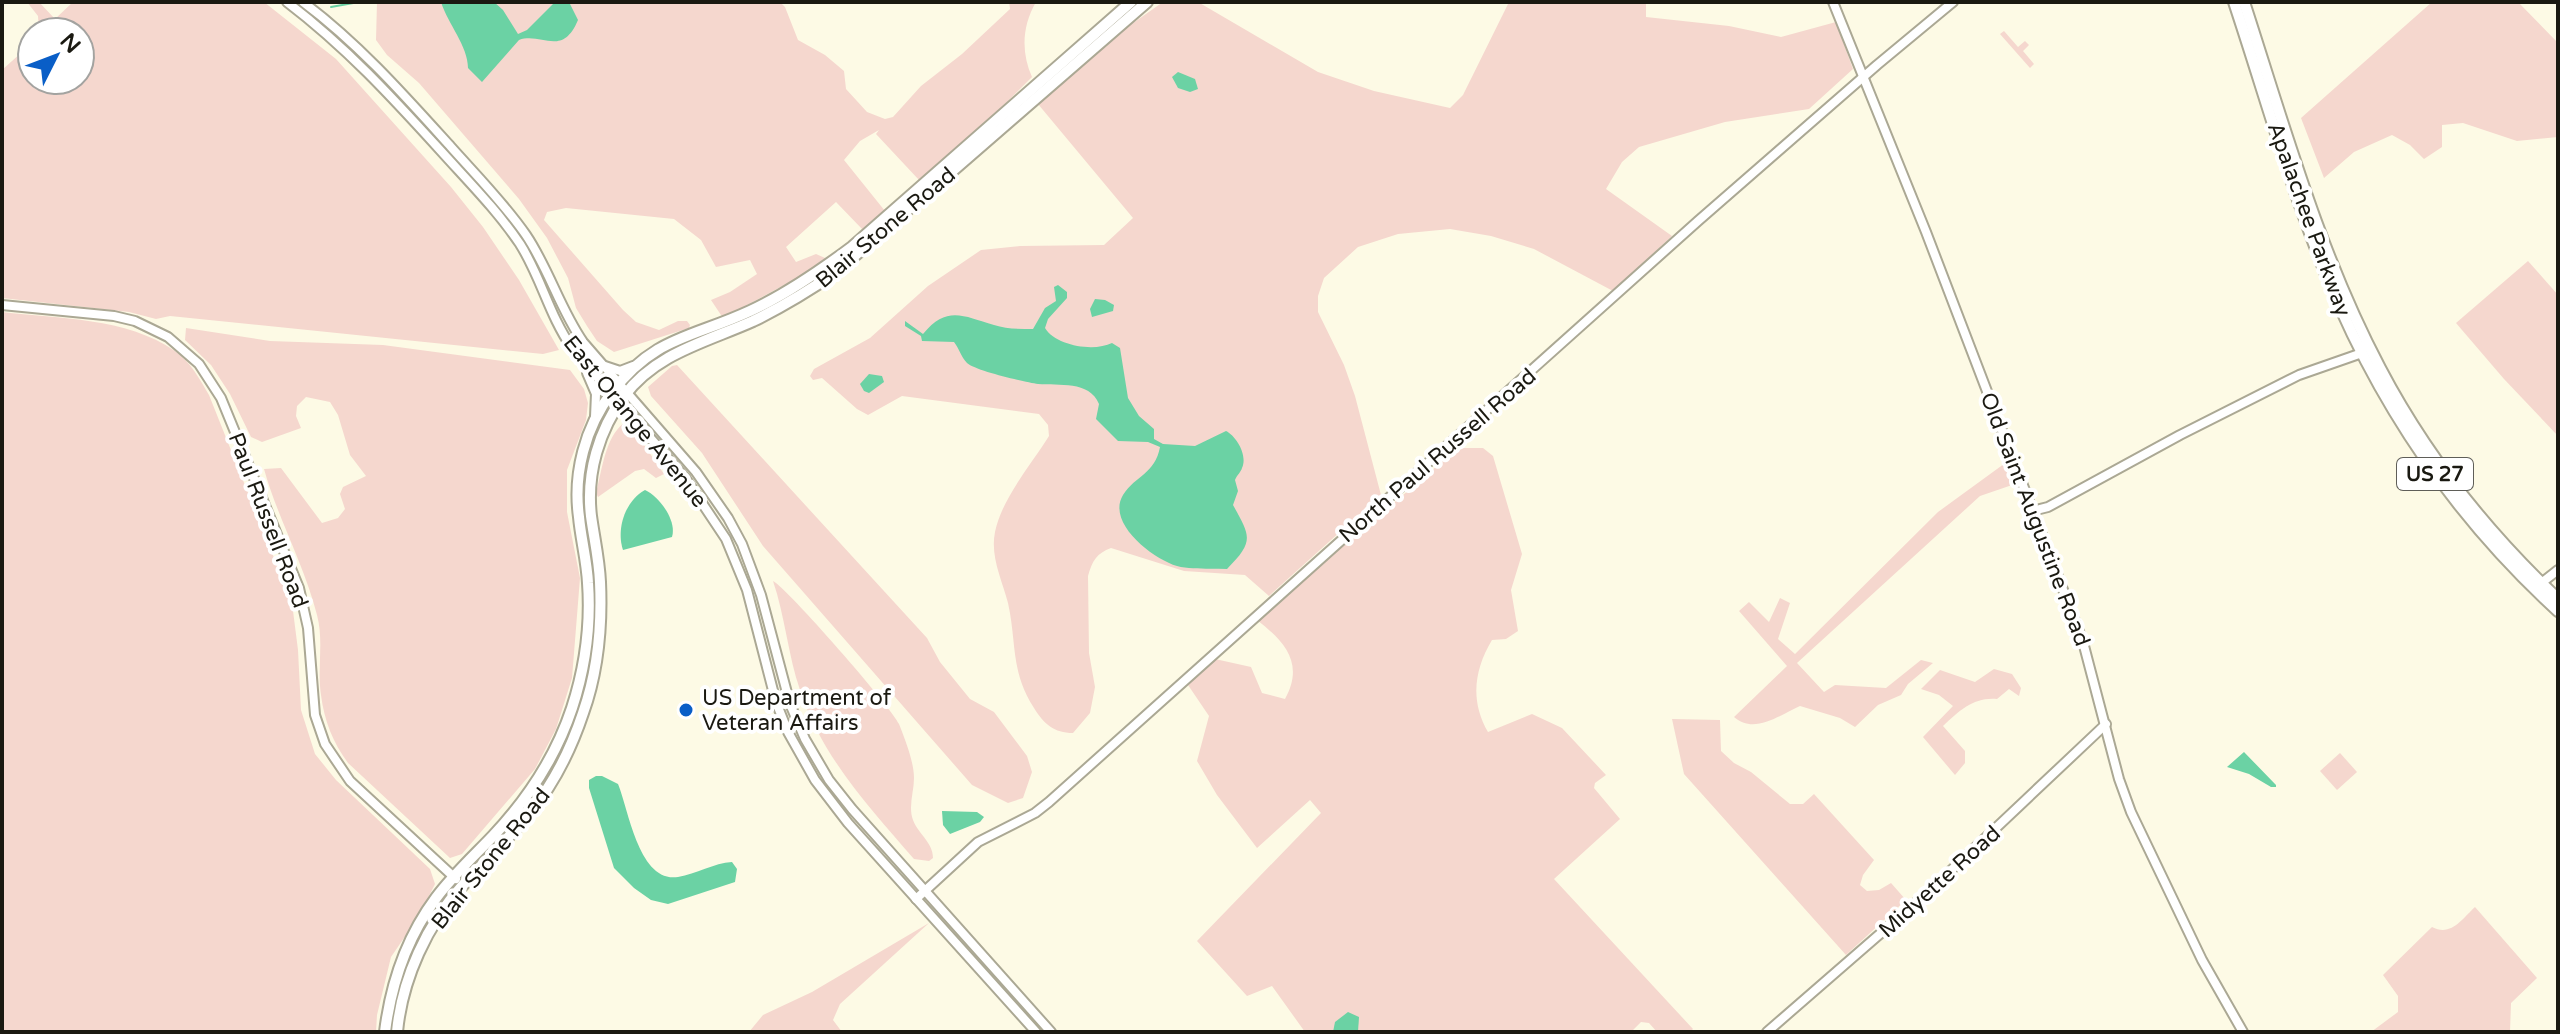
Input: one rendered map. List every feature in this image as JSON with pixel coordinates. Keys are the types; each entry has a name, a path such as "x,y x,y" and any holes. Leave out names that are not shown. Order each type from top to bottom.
{"main road":[{"name":"Blair Stone Road","path":"385,1032 401,961 433,902 453,876 513,814 545,767 572,707 586,642 588,580 577,493 582,457 594,421 611,393 641,361 678,337 769,302 852,247 1131,2"},
{"name":"Blair Stone Road","path":"397,1032 402,1000 428,934 463,885 531,812 556,774 585,709 601,613 590,495 594,458 603,432 619,403 645,374 670,356 773,311 843,266 1147,2"},
{"name":"Apalachee Parkway","path":"2234,2 2321,262 2362,353 2396,415 2451,496 2537,586 2558,599"},
{"name":"Apalachee Parkway","path":"2244,2 2321,235 2353,313 2399,402 2430,451 2558,611"},
{"path":"2451,496 2470,504"},
{"path":"586,642 598,643"}],"street":[{"name":"East Orange Avenue","path":"287,2 340,44 416,116 520,227 545,267 573,327 601,364 696,472 737,535 761,595 783,683 801,730 829,780 1051,1032"},
{"name":"East Orange Avenue","path":"303,2 367,56 513,234 532,265 562,332 577,355 698,493 726,539 747,590 771,687 788,732 815,780 851,827 1036,1032"},
{"name":"Old Saint Augustine Road","path":"1833,2 2083,642 2119,779 2131,812 2209,973 2243,1032"},
{"name":"North Paul Russell Road","path":"916,899 978,842 1035,813 1049,802 1687,231 1953,2"},
{"name":"Paul Russell Road","path":"2,305 114,316 135,321 168,337 199,364 221,398 299,588 307,619 315,715 325,744 350,781 463,885"},
{"path":"2032,511 2048,507 2180,435 2300,375 2362,353"},
{"path":"577,355 595,391 594,421"},
{"path":"601,364 620,371 641,361"},
{"path":"603,432 617,418 626,418 637,424"},
{"path":"2537,586 2558,570"},
{"path":"771,687 783,683"},
{"name":"Midyette Road","path":"1767,1032 1927,893 2106,724"}],"shaded area":[{"path":"27,2 39,2 52,16 38,16"},
{"path":"73,2 264,2 336,59 451,187 519,280 559,350 543,354 170,316 156,319 129,312 2,298 2,70 16,57 16,96 96,96 96,16 58,16"},
{"path":"377,2 780,2 798,40 825,55 844,71 846,89 867,112 885,119 893,117 921,86 962,54 1010,9 1009,2 1036,2 1028,20 1025,40 1026,59 1032,77 994,115 919,180 876,134 879,130 860,141 844,160 885,211 863,230 836,202 786,247 796,262 816,254 825,258 825,263 723,318 711,300 757,274 750,260 716,267 701,240 674,219 566,208 547,212 544,220 636,322 659,330 678,321 687,321 690,325 689,328 614,352 597,341 587,326 576,308 568,278 547,238 519,199 419,83 387,55 376,40"},
{"path":"441,2 494,2 518,34 527,30 555,2 570,4 578,20 572,31 558,41 519,40 482,82 468,68 465,52"},
{"path":"1163,2 1198,2 1318,72 1374,91 1450,108 1463,95 1509,2 1646,2 1646,17 1729,26 1781,37 1836,22 1853,69 1809,109 1725,122 1639,147 1622,162 1606,189 1672,236 1613,291 1534,249 1491,236 1450,229 1398,234 1358,247 1324,278 1318,296 1318,312 1344,365 1355,396 1381,495 1269,596 1245,575 1184,571 1111,548 1102,552 1093,562 1088,576 1089,653 1095,687 1090,713 1073,733 1066,733 1042,719 1026,694 1015,657 1011,618 994,550 995,532 1004,507 1049,436 1048,425 1039,414 902,396 868,415 822,378 813,380 810,376 814,369 870,338 928,286 981,250 1020,246 1104,245 1133,218 1038,104 1126,28"},
{"path":"2432,2 2518,2 2558,43 2558,137 2517,141 2463,123 2442,125 2442,147 2424,159 2410,145 2392,135 2354,152 2324,178 2301,118"},
{"path":"2004,31 2018,47 2025,41 2029,45 2023,51 2034,64 2030,68 2000,34"},
{"path":"1178,72 1195,79 1198,89 1190,92 1178,88 1172,77"},
{"path":"2528,261 2558,295 2558,436 2456,323"},
{"path":"1058,285 1067,292 1067,298 1048,319 1045,328 1058,339 1076,346 1095,347 1112,343 1120,348 1128,398 1139,416 1154,429 1154,439 1163,444 1195,446 1226,431 1237,441 1243,463 1235,480 1238,491 1233,505 1247,538 1242,552 1227,569 1189,568 1167,562 1145,548 1126,528 1119,506 1123,495 1150,469 1160,447 1148,442 1118,441 1096,419 1099,404 1088,391 1073,386 1032,383 980,369 967,363 954,342 922,341 921,336 905,326 905,321 923,334 940,319 956,315 1003,327 1033,329 1045,308 1056,301 1054,287"},
{"path":"1095,299 1114,305 1113,311 1092,317 1090,309"},
{"path":"2,312 92,321 156,340 186,360 209,395 292,603 301,710 315,754 336,780 430,869 435,884 419,916 391,957 376,1032 2,1032"},
{"path":"186,328 270,341 383,345 570,370 584,389 588,403 586,420 567,470 567,512 580,578 572,678 556,729 535,769 462,854 450,858 348,763 324,713 317,615 264,469 281,468 322,523 338,518 345,509 340,494 343,487 366,476 350,455 338,415 330,402 306,397 297,406 296,416 301,428 262,442 251,437 230,394 211,365 185,340"},
{"path":"677,365 927,638 940,662 970,699 994,712 1027,756 1032,772 1023,798 1008,803 972,785 763,546 702,453 651,396 648,387"},
{"path":"869,374 882,376 884,382 869,393 860,384"},
{"path":"624,423 631,426 664,474 656,478 644,469 635,471 598,497 596,493 608,446"},
{"path":"1458,448 1483,448 1493,456 1522,554 1511,590 1518,631 1506,639 1492,640 1478,674 1478,709 1482,720 1488,732 1532,714 1562,728 1606,775 1595,783 1594,788 1620,819 1554,879 1693,1029 1690,1032 1657,1032 1649,1023 1641,1022 1631,1032 1305,1032 1272,986 1247,996 1197,941 1321,813 1310,800 1257,848 1217,795 1197,761 1209,716 1188,685 1215,659 1251,667 1262,693 1285,699 1293,674 1289,654 1276,636 1257,620 1372,518 1375,519"},
{"path":"2008,461 2016,474 2015,484 1980,496 1797,663 1824,692 1835,685 1886,688 1921,660 1933,663 1908,684 1901,695 1878,705 1855,727 1840,718 1800,706 1758,724 1742,722 1734,717 1787,666 1739,611 1749,602 1769,622 1780,598 1790,603 1778,639 1795,654 1938,512"},
{"path":"645,490 666,510 672,524 672,537 623,550 621,533 624,516 632,501"},
{"path":"773,581 839,649 899,724 914,772 912,815 915,825 931,847 933,858 929,861 914,859 880,820 848,780 821,737 796,677"},
{"path":"1994,669 2012,674 2021,688 2019,696 2009,689 1997,699 1974,702 1943,726 1965,751 1965,763 1955,775 1923,737 1953,706 1939,695 1921,689 1940,670 1975,682"},
{"path":"1672,719 1720,720 1721,751 1790,804 1803,804 1814,794 1874,860 1860,885 1867,891 1879,890 1891,883 1906,900 1846,955 1684,774"},
{"path":"2244,752 2276,785 2276,787 2227,767"},
{"path":"2340,753 2357,772 2337,790 2320,771"},
{"path":"596,776 618,784 638,843 654,869 665,876 678,877 732,862 737,869 735,882 668,904 651,900 634,888 614,868 589,788 589,780"},
{"path":"942,811 977,812 984,817 980,822 950,834 943,825"},
{"path":"2475,907 2537,978 2511,1003 2510,1032 2371,1032 2398,1012 2398,996 2383,975 2432,927 2439,930 2451,928"},
{"path":"929,923 840,1004 833,1020 842,1032 749,1032 763,1015 812,992"},
{"path":"1348,1012 1359,1017 1358,1032 1333,1032 1335,1022"}],"waterway":[{"path":"331,7 359,2"}],"place":[{"name":"US Department of Veteran Affairs","path":"686,710"}]}
